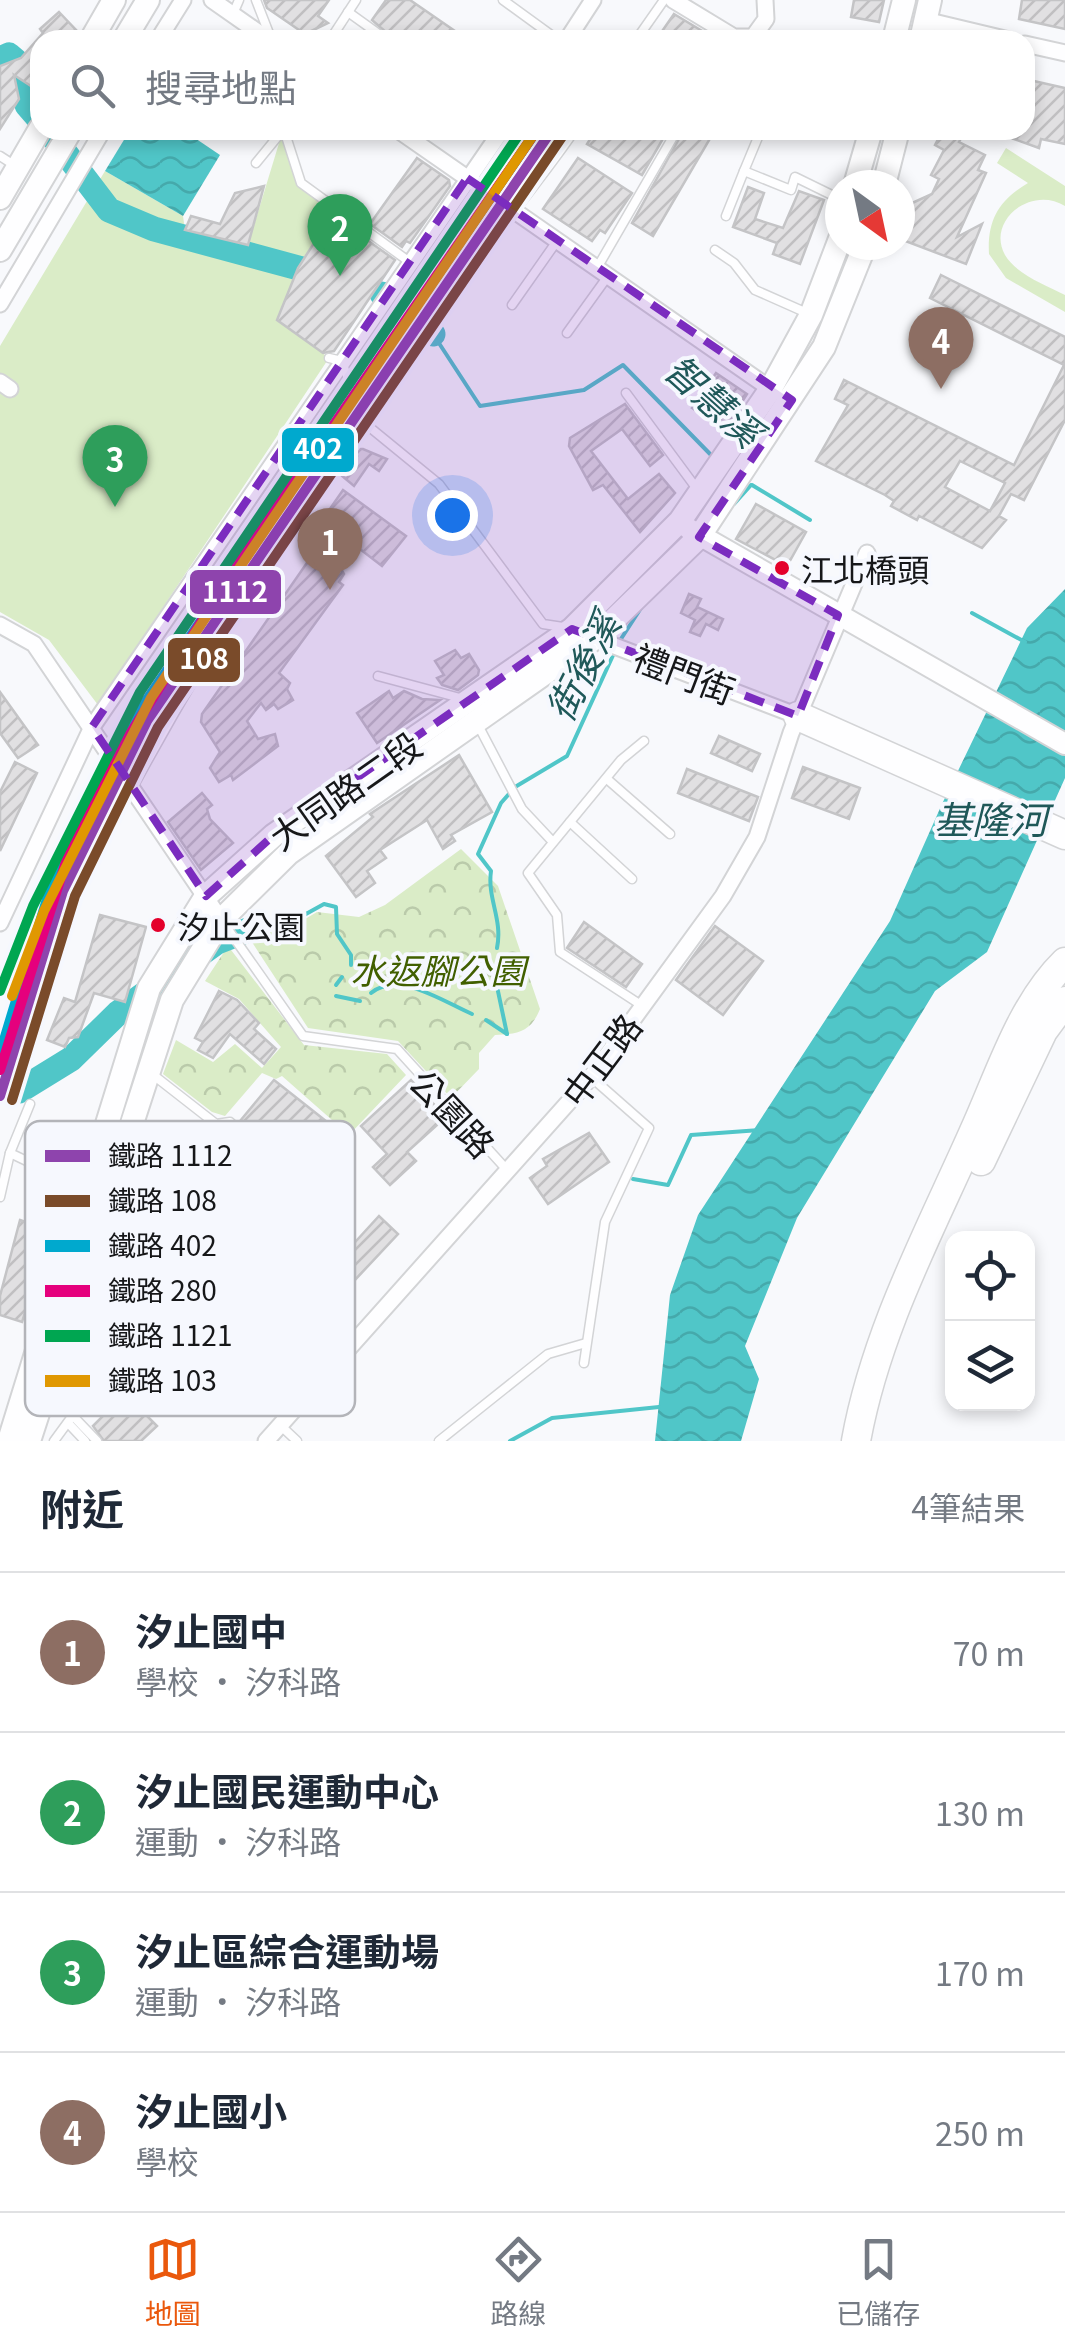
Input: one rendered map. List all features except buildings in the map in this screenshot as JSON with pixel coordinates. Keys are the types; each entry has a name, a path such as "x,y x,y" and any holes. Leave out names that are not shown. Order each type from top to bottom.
{"highway":[{"path":"798,716 1065,834"},
{"path":"856,1441 873,1369 918,1254 1013,1044 1037,1000 1065,962"},
{"path":"870,1441 890,1367 910,1316 1042,1031 1065,1001"}],"main road":[{"path":"97,30 114,0"},
{"path":"130,30 148,0"},
{"path":"897,30 904,0"},
{"path":"0,198 12,163 31,140"},
{"path":"0,250 65,140"},
{"path":"859,170 868,140"},
{"path":"888,170 895,140"},
{"name":"大同路二段","path":"781,395 833,260"},
{"name":"大同路二段","path":"126,1121 172,1000 199,953 290,853 472,701 572,629 680,522 700,492 824,347 859,260"},
{"name":"大同路二段","path":"113,1121 149,988 206,896 274,835 478,725 610,644 706,532 759,427"},
{"path":"149,988 172,1000"},
{"name":"大同路二段","path":"9,1441 25,1395"},
{"name":"大同路二段","path":"29,1441 36,1416"}],"street":[{"path":"164,30 184,0"},
{"path":"212,0 236,7 260,30"},
{"path":"574,30 593,0"},
{"path":"673,0 720,30"},
{"path":"758,30 766,19 765,0"},
{"path":"925,24 957,30"},
{"path":"1035,46 1065,53"},
{"path":"0,304 98,140"},
{"path":"412,140 781,395"},
{"path":"0,924 92,727 336,359 357,339 494,140"},
{"path":"680,522 706,532 838,615 1065,744"},
{"name":"中正路","path":"355,1342 591,1077 745,859 838,615 867,553"},
{"path":"0,625 34,644 224,924"},
{"name":"禮門街","path":"572,629 798,716"},
{"name":"中正路","path":"266,1441 289,1416"}],"lane":[{"path":"256,0 267,30"},
{"path":"336,30 356,0"},
{"path":"503,0 544,30"},
{"path":"643,30 664,0"},
{"path":"348,12 373,30"},
{"path":"256,163 276,140"},
{"path":"287,140 301,183 411,264"},
{"path":"133,787 210,646 361,418 428,322 568,140"},
{"path":"567,333 672,140"},
{"path":"726,216 757,140"},
{"path":"744,171 790,190 795,177 825,192"},
{"path":"512,305 557,241"},
{"path":"715,250 734,263 755,290 812,315"},
{"path":"336,359 361,418 440,484 543,624 572,629"},
{"path":"626,394 700,492"},
{"path":"378,676 472,701"},
{"path":"478,725 515,795 552,842"},
{"path":"641,1005 560,952 557,915 528,873 644,740"},
{"path":"607,779 670,834"},
{"path":"570,822 632,879"},
{"name":"公園路","path":"224,924 304,1036 396,1050 508,1171"},
{"path":"148,1071 212,1121"},
{"path":"584,1364 605,1222 649,1128 591,1077"},
{"path":"0,1198 10,1153 30,1104"},
{"path":"10,1153 25,1159"},
{"path":"439,1441 548,1354 586,1344"},
{"path":"54,1441 72,1416"},
{"path":"70,1419 85,1441"},
{"path":"70,1419 97,1441"},
{"path":"280,1426 298,1441"}],"highlighted area":[{"path":"467,178 792,400 699,537 838,615 798,716 572,629 274,835 206,896 92,727"}],"green space":[{"path":"280,140 286,140 301,183 336,208 298,268 278,320 329,358 98,705 49,640 0,612 0,346 105,171 183,216 185,230 248,245"},
{"path":"1006,148 1065,186 1065,206 1039,200 1026,203 1007,219 1001,242 1005,255 1017,268 1065,295 1065,312 1006,278 989,254 990,231 997,212 1009,196 1028,183 997,163"},
{"name":"水返腳公園","path":"461,849 498,886 540,1009 523,1030 495,1035 479,1053 479,1069 451,1098 398,1041 308,1028 248,936 288,929 317,912 359,917 385,905"},
{"name":"汐止公園","path":"228,946 304,1045 387,1054 406,1075 355,1129 355,1121 333,1121 282,1076 276,1079 262,1073 225,1116 212,1112 163,1074 176,1040 213,1062 235,1044 262,1068 281,1047 239,999 205,981"}],"water":[{"path":"124,140 198,140 220,155 183,216 105,171"},
{"name":"基隆河","path":"1065,589 1065,778 987,952 935,991 797,1218 745,1346 759,1379 741,1441 655,1441 670,1295 698,1215 890,921 1027,628"}],"waterway":[{"name":"智慧溪","path":"0,59 9,55 16,61 30,108"},
{"name":"智慧溪","path":"56,140 109,210 154,229 328,276"},
{"name":"智慧溪","path":"382,294 433,334"},
{"name":"智慧溪","path":"433,334 480,406 584,390 623,365 712,456"},
{"name":"街後溪","path":"734,504 751,485"},
{"name":"智慧溪","path":"752,485 810,520"},
{"name":"街後溪","path":"619,642 641,608"},
{"name":"智慧溪","path":"972,613 1025,642"},
{"name":"街後溪","path":"497,948 491,871 478,854 501,803 515,787 567,756 615,651"},
{"path":"248,930 286,925 324,904 336,907 337,934 351,955 351,965"},
{"path":"0,1083 19,1091 71,1059 118,1013 217,942 248,930"},
{"path":"336,985 342,977"},
{"path":"495,977 507,1034"},
{"path":"371,993 382,987 407,986 472,1014"},
{"path":"336,996 360,1001"},
{"path":"486,1020 507,1034"},
{"path":"633,1179 668,1185 691,1135 760,1130"},
{"path":"510,1441 552,1418 659,1407"}],"railway":[{"path":"337,440 461,240"},
{"path":"294,465 363,375"}],"rail line":[{"name":"1121","path":"0,991 33,906 140,692 515,140"},
{"name":"402","path":"0,1053 51,886 137,714 530,140"},
{"name":"280","path":"0,1070 69,852 128,737 243,556 530,140"},
{"name":"103","path":"12,996 44,911 151,698 530,140"},
{"name":"1112","path":"0,1096 63,891 147,721 545,140"},
{"name":"108","path":"12,1100 75,896 158,727 560,140"}],"place":[{"name":"汐止國民運動中心","path":"340,276"},
{"name":"汐止國小","path":"941,389"},
{"name":"汐止區綜合運動場","path":"115,507"},
{"name":"江北橋頭","path":"782,568"},
{"name":"汐止國中","path":"330,590"},
{"name":"汐止公園","path":"158,925"}]}
